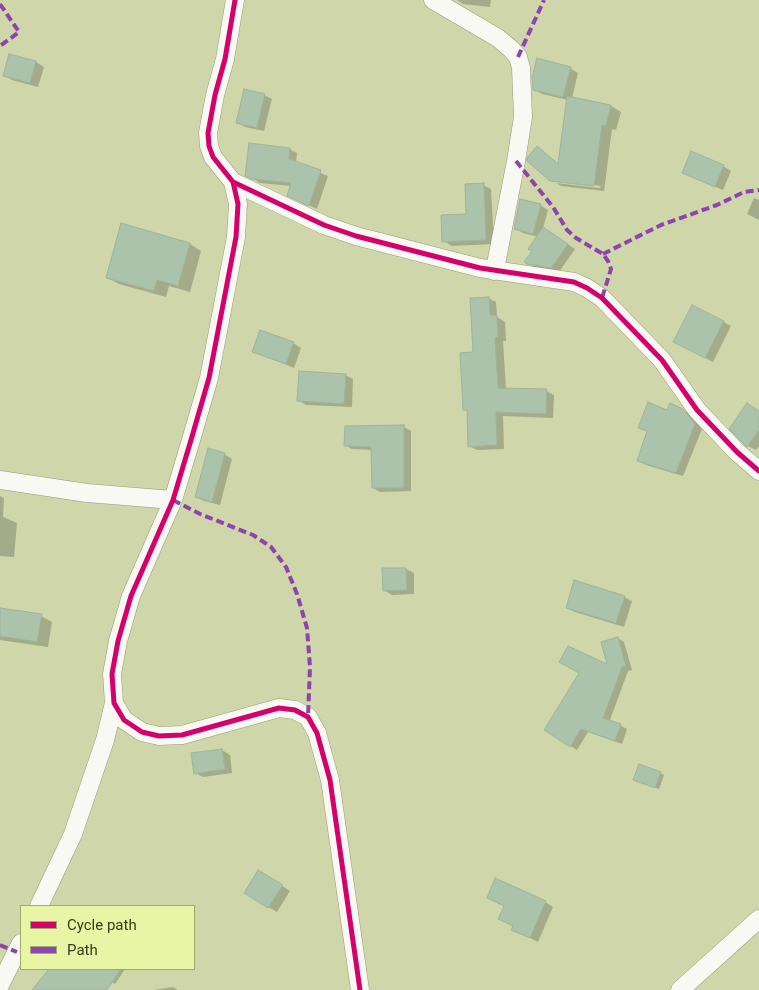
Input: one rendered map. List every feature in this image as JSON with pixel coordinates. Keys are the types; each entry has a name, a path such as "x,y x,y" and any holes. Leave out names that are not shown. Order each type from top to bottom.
{"street":[{"path":"38,905 73,834 105,740 114,703 112,674 118,641 131,596 173,500 209,378 236,237 238,204 233,182 213,157 209,146 208,134 215,95 225,59 235,0"},
{"path":"433,0 498,38 518,57 522,68 522,117 513,179 494,271"},
{"path":"233,182 324,225 356,236 494,271 574,282 587,288 602,298 662,360 697,410 737,452 759,471"},
{"path":"0,480 87,492 173,500"},
{"path":"114,703 124,720 142,732 159,736 182,734 280,708 296,710 308,717 317,733 330,780 360,990"},
{"path":"680,990 759,919"},
{"path":"0,985 20,945"}],"building":[{"path":"9,54 36,61 30,83 3,76"},
{"path":"537,58 571,67 563,97 533,90 532,77"},
{"path":"244,89 265,94 257,128 236,123"},
{"path":"567,96 611,105 606,126 602,125 594,186 550,181 527,161 527,158 537,146 558,164"},
{"path":"249,143 290,148 289,159 321,170 309,206 287,196 291,183 251,179 245,176"},
{"path":"691,151 724,165 715,187 682,173"},
{"path":"484,183 486,240 442,242 441,215 466,214 465,184"},
{"path":"520,199 541,204 533,234 514,229"},
{"path":"121,223 190,243 178,286 157,280 154,291 106,278"},
{"path":"543,227 568,244 551,268 524,262 532,251 528,249"},
{"path":"489,297 490,315 497,316 498,337 495,338 498,388 547,389 546,414 496,412 497,445 468,447 467,410 463,410 460,353 473,352 470,298"},
{"path":"692,305 724,321 705,358 673,342"},
{"path":"260,330 294,342 286,364 252,352"},
{"path":"299,371 346,374 344,404 297,401"},
{"path":"648,402 667,410 670,403 683,409 695,424 676,473 637,461 647,431 638,428"},
{"path":"747,403 759,411 759,430 747,447 729,429"},
{"path":"404,425 404,488 372,488 371,447 344,446 345,426"},
{"path":"208,448 225,453 212,502 195,497"},
{"path":"382,568 406,568 407,590 383,591"},
{"path":"574,580 625,596 616,623 566,608"},
{"path":"0,608 42,614 37,642 0,636"},
{"path":"618,637 626,666 622,667 603,718 621,724 615,741 581,729 570,747 544,730 579,673 559,662 568,646 607,664 601,642"},
{"path":"222,749 225,769 194,774 191,753"},
{"path":"639,764 661,772 655,788 633,780"},
{"path":"258,870 283,885 268,908 244,893"},
{"path":"495,878 546,901 530,938 511,930 513,926 498,919 504,906 487,898"},
{"path":"48,970 120,970 107,990 32,990"}],"marked path":[{"path":"518,57 544,0"},
{"path":"0,4 19,32 0,46"},
{"path":"516,161 553,207 567,230 576,238 603,254 608,261 611,269 602,298"},
{"path":"603,254 661,225 717,205 744,192 759,190"},
{"path":"173,500 200,514 253,535 271,547 286,567 297,594 307,628 310,667 308,717"},
{"path":"0,945 17,952"}],"cycle path":[{"path":"235,0 225,59 215,95 208,133 209,146 213,157 233,182 238,204 236,237 209,378 191,440 173,500 131,596 118,641 112,674 114,703 124,720 142,732 159,736 182,735 279,708 295,710 308,717 317,733 330,780 360,990"},
{"path":"233,182 324,225 356,236 480,268 574,282 587,288 602,298 662,360 697,410 737,452 759,471"}]}
